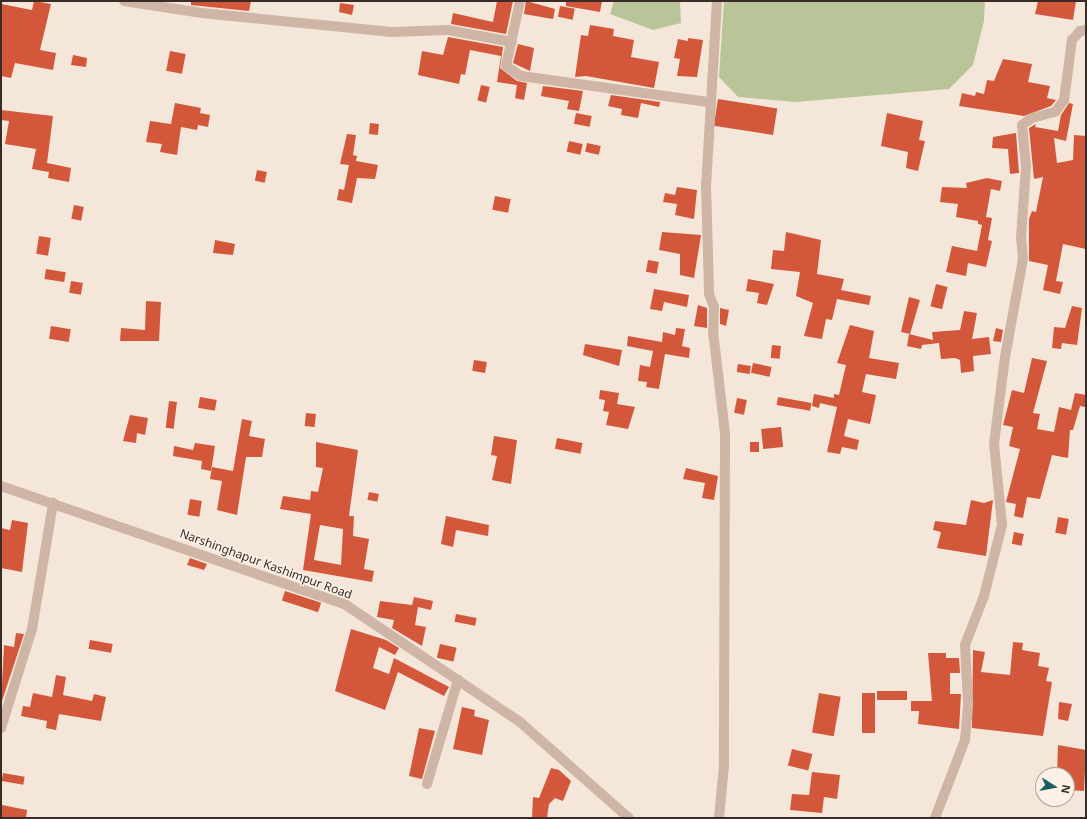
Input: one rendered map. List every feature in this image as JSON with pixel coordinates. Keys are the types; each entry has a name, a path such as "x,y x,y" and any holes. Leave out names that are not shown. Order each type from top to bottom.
{"street":[{"path":"124,1 202,13 392,32 448,30 512,42"},
{"path":"520,1 506,66 520,76 708,102"},
{"path":"717,1 708,102 706,184 709,294 714,307 713,331 725,433 724,765 719,818"},
{"path":"935,818 965,740 968,702 965,645 984,596 1002,525 994,444 1005,357 1023,258 1021,238 1026,166 1022,125 1032,118 1055,112 1064,100 1072,40 1080,31 1086,30"},
{"name":"Narshinghapur Kashimpur Road","path":"1,486 346,605 520,722 629,818"},
{"path":"1,728 32,629 53,503"},
{"path":"427,784 458,680"}],"green space":[{"path":"614,1 680,1 681,23 653,30 610,14"},
{"path":"724,1 985,1 984,21 973,65 949,89 795,102 738,97 719,77"}],"building":[{"path":"34,1 51,4 40,50 56,53 53,70 15,63 11,78 1,76 1,4 32,10"},
{"path":"191,1 251,1 249,11 191,5"},
{"path":"497,1 513,1 506,34 451,24 453,13 493,22"},
{"path":"526,1 555,9 553,19 524,14"},
{"path":"566,1 602,1 600,12 566,6"},
{"path":"1038,1 1076,1 1073,20 1035,14"},
{"path":"340,3 354,5 352,15 339,12"},
{"path":"560,6 575,9 573,20 558,17"},
{"path":"590,25 614,29 613,36 634,40 631,57 659,62 654,88 586,76 575,77 581,35 588,36"},
{"path":"448,37 503,47 500,68 517,81 527,83 524,100 515,98 517,85 497,82 501,56 470,50 465,75 461,74 459,84 418,75 422,51 443,55"},
{"path":"688,38 703,40 697,77 677,76 680,59 674,58 678,39 688,41"},
{"path":"518,44 534,48 530,71 513,63"},
{"path":"170,51 186,54 182,74 166,71"},
{"path":"73,55 87,58 86,67 71,65"},
{"path":"1003,59 1032,64 1028,82 1050,86 1047,98 1056,100 1051,106 1024,116 959,106 962,93 975,96 976,92 984,94 987,80 994,81"},
{"path":"481,85 490,87 486,103 477,101"},
{"path":"543,86 583,91 579,111 567,109 569,101 541,96"},
{"path":"611,95 660,102 659,107 641,103 638,118 621,115 622,109 608,106"},
{"path":"718,99 777,108 773,135 714,126"},
{"path":"175,103 201,108 200,113 210,115 208,127 198,125 197,130 181,127 177,155 160,152 162,144 146,142 150,121 171,124"},
{"path":"1069,103 1073,104 1066,141 1054,138 1057,163 1073,160 1074,135 1086,136 1086,249 1063,244 1056,281 1063,282 1060,294 1043,290 1048,265 1029,261 1029,219 1032,211 1036,212 1043,177 1034,179 1029,128 1036,124 1035,127 1058,131 1061,115"},
{"path":"1,110 53,116 47,163 71,168 69,182 48,178 49,172 32,169 36,149 5,144 9,121 1,120"},
{"path":"576,113 592,116 590,127 574,124"},
{"path":"887,113 923,121 919,140 925,141 918,171 906,168 908,152 881,146"},
{"path":"370,123 379,124 378,135 369,134"},
{"path":"1016,133 1019,173 1010,174 1008,149 992,148 993,137"},
{"path":"347,134 356,135 353,155 357,156 356,161 378,165 375,179 357,178 352,203 337,200 339,189 344,190 349,165 340,164"},
{"path":"569,141 583,144 580,155 567,152"},
{"path":"587,143 601,146 599,155 585,152"},
{"path":"257,170 267,172 265,183 255,181"},
{"path":"987,178 1002,181 1000,191 991,189 986,217 992,218 988,240 992,241 986,267 968,263 966,276 946,272 952,246 977,251 982,225 978,224 978,221 956,217 958,204 940,202 942,187 967,188 966,183"},
{"path":"677,187 697,190 694,219 675,215 677,204 663,202 665,193 675,195"},
{"path":"495,196 511,199 508,213 492,210"},
{"path":"74,205 84,207 81,221 71,219"},
{"path":"662,232 701,235 694,278 680,275 680,254 659,250"},
{"path":"786,232 821,240 817,274 844,279 841,290 871,296 869,305 837,299 832,320 826,319 822,339 804,336 813,303 796,296 800,272 771,269 773,250 784,251"},
{"path":"39,236 51,238 48,256 36,254"},
{"path":"215,240 235,244 233,255 213,253"},
{"path":"648,260 659,262 657,274 646,272"},
{"path":"46,269 66,272 64,282 44,279"},
{"path":"748,279 774,284 767,305 757,303 759,293 746,291"},
{"path":"71,281 83,283 81,295 69,293"},
{"path":"936,284 948,287 942,309 930,306"},
{"path":"654,289 689,295 687,307 664,302 662,311 650,309"},
{"path":"909,297 920,300 910,334 901,332"},
{"path":"146,301 161,302 159,341 120,341 121,328 145,330"},
{"path":"698,305 707,308 707,328 694,326"},
{"path":"1072,306 1082,308 1077,345 1062,343 1061,349 1052,348 1054,327 1065,328"},
{"path":"720,308 729,310 726,326 720,324"},
{"path":"964,311 977,313 972,339 989,337 991,354 973,356 974,371 961,373 960,360 955,358 941,359 939,343 922,345 921,349 907,346 909,334 933,340 932,332 960,330"},
{"path":"850,325 874,331 869,358 899,363 896,379 866,374 862,392 876,395 870,424 848,419 844,436 859,440 857,450 842,447 840,454 827,452 837,407 820,403 819,408 812,406 814,394 834,398 834,394 839,395 846,365 837,363"},
{"path":"51,326 71,329 69,342 49,339"},
{"path":"676,328 685,329 682,346 690,348 689,358 665,354 659,389 646,387 647,382 638,381 640,365 650,367 653,351 627,346 628,336 662,342 663,332 675,335"},
{"path":"996,328 1003,330 1001,342 993,341"},
{"path":"585,344 622,350 619,366 583,355"},
{"path":"772,345 781,346 780,359 771,358"},
{"path":"1032,358 1047,361 1033,413 1040,414 1037,429 1054,432 1059,407 1071,410 1075,393 1086,395 1086,401 1085,407 1080,406 1073,430 1070,430 1068,458 1052,455 1040,499 1027,497 1023,518 1014,516 1016,504 1006,502 1020,449 1009,446 1013,427 1003,425 1012,390 1024,393"},
{"path":"474,360 487,362 485,373 472,371"},
{"path":"753,363 772,367 770,377 751,373"},
{"path":"738,364 751,366 750,374 737,372"},
{"path":"600,390 619,393 617,404 635,407 628,429 606,425 609,412 603,411 605,400 599,399"},
{"path":"200,397 217,400 215,411 198,408"},
{"path":"778,397 811,403 810,411 777,405"},
{"path":"737,398 747,400 744,415 734,413"},
{"path":"169,401 177,402 174,429 166,428"},
{"path":"306,413 316,414 315,427 305,426"},
{"path":"130,415 148,418 145,435 137,433 136,443 123,441"},
{"path":"242,419 252,421 249,436 265,439 262,457 246,457 237,515 217,510 222,481 210,479 212,467 233,471"},
{"path":"781,427 783,447 763,449 761,429"},
{"path":"494,436 517,440 511,484 492,480 497,456 491,455"},
{"path":"557,438 583,443 580,454 555,449"},
{"path":"316,442 358,450 349,516 354,516 353,536 369,539 364,569 374,571 372,582 303,570 311,514 280,509 283,496 310,500 311,491 318,492 323,468 316,467","holes":["320,525 343,529 341,565 314,560"]},
{"path":"750,442 759,442 759,452 750,452"},
{"path":"195,443 215,446 211,471 201,469 202,461 173,456 174,446 193,450"},
{"path":"686,468 718,476 714,500 702,498 705,483 683,479"},
{"path":"369,492 379,494 377,502 367,500"},
{"path":"190,499 202,501 199,517 187,515"},
{"path":"971,500 984,503 993,500 986,556 937,548 941,532 933,530 935,521 966,525"},
{"path":"446,516 489,525 488,536 456,530 453,547 441,544"},
{"path":"1058,517 1069,519 1066,535 1055,533"},
{"path":"12,520 28,523 22,572 1,568 1,528 10,530"},
{"path":"1014,532 1024,534 1022,546 1012,544"},
{"path":"190,558 207,564 204,570 187,565"},
{"path":"285,591 321,603 318,612 282,601"},
{"path":"414,597 433,601 431,610 418,607 415,625 426,627 422,646 392,628 394,620 377,617 380,601 412,605"},
{"path":"456,614 477,618 475,626 454,622"},
{"path":"351,629 386,640 399,648 395,655 379,647 373,668 389,674 394,658 449,687 444,696 398,672 385,710 335,691"},
{"path":"16,633 24,634 1,704 4,645 14,647"},
{"path":"90,640 113,644 111,653 88,649"},
{"path":"1013,642 1023,643 1022,650 1040,653 1038,666 1049,668 1046,681 1052,682 1043,736 972,728 973,650 985,652 981,672 1010,675"},
{"path":"440,644 457,648 453,661 437,658"},
{"path":"928,653 946,653 946,658 959,658 960,673 950,673 950,694 961,694 959,729 918,724 919,711 911,711 911,701 932,701"},
{"path":"56,675 66,677 63,695 92,701 94,694 106,697 101,721 59,714 56,730 46,728 47,721 21,716 23,706 30,707 33,693 52,697"},
{"path":"877,691 907,691 907,700 877,700"},
{"path":"819,693 841,697 834,736 812,732"},
{"path":"862,693 875,693 875,733 862,733"},
{"path":"1059,702 1072,704 1068,721 1058,719"},
{"path":"462,707 475,710 474,716 489,720 482,755 453,749"},
{"path":"419,728 435,731 422,779 409,776"},
{"path":"1058,745 1086,750 1084,791 1075,790 1075,767 1057,767"},
{"path":"792,749 812,754 808,771 788,765"},
{"path":"551,768 559,770 571,781 563,801 555,798 549,804 547,818 532,818 533,797 539,798"},
{"path":"812,772 840,775 837,799 824,797 822,813 790,810 792,794 809,795"},
{"path":"3,773 25,777 23,785 2,781"},
{"path":"2,805 27,810 26,818 1,818"}]}
